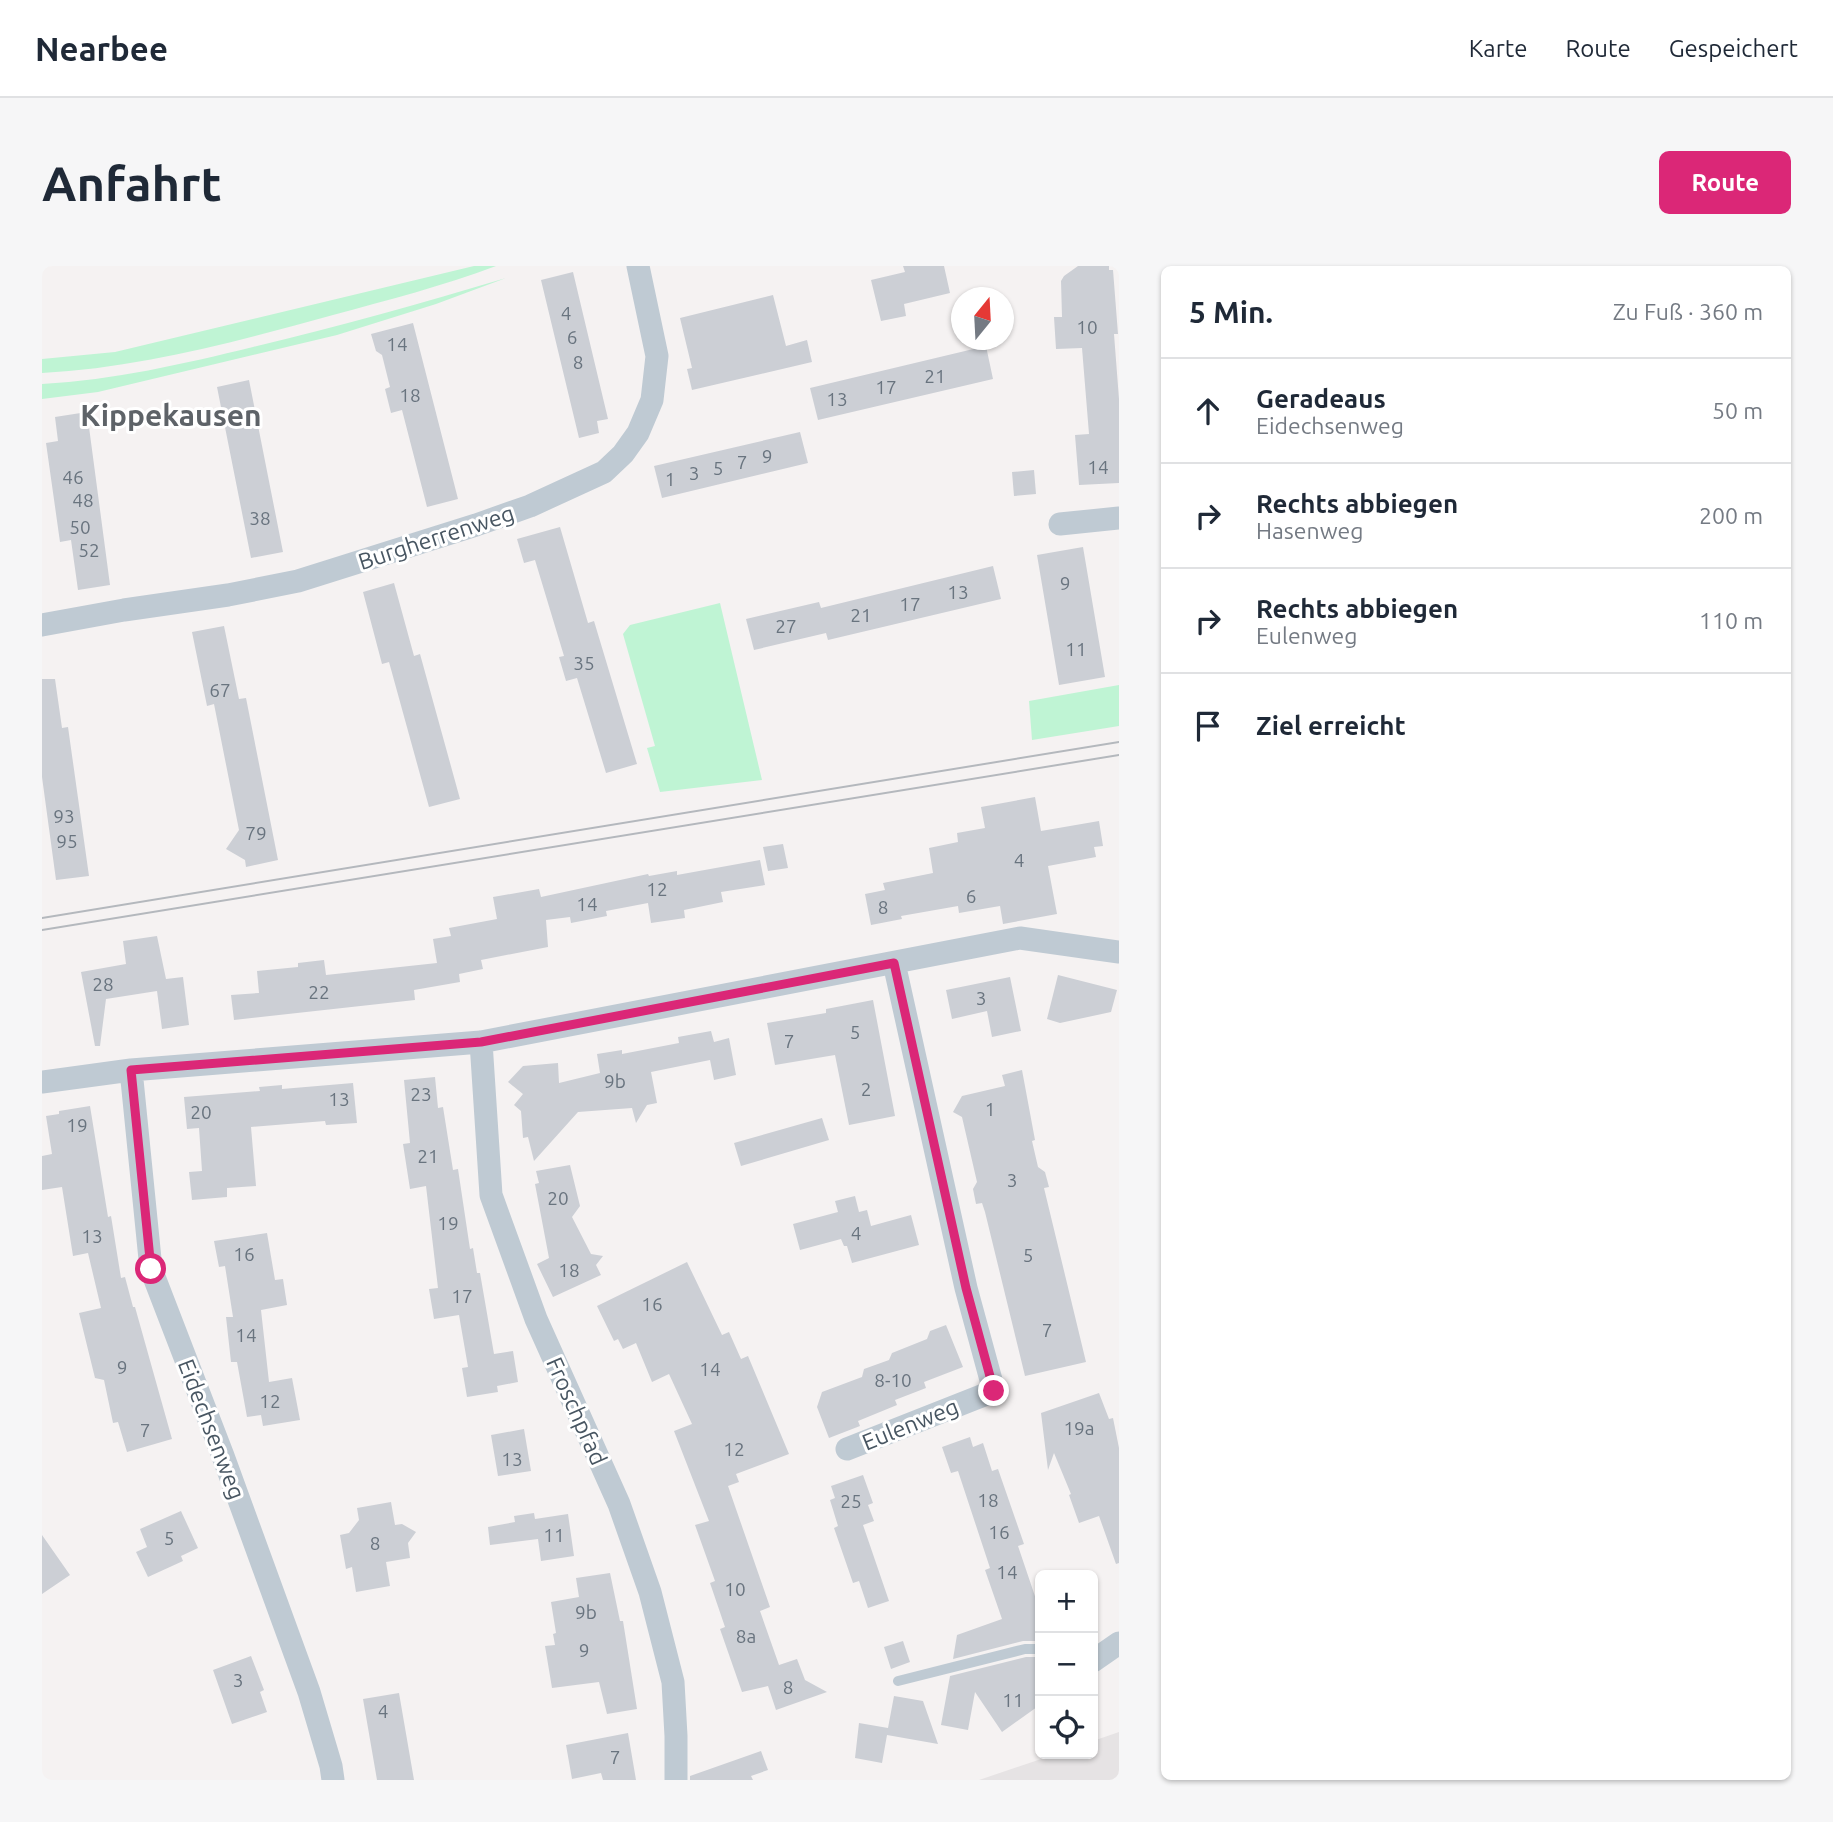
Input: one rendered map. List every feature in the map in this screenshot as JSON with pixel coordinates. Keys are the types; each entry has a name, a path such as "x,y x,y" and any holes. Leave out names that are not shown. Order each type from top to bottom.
{"street":[{"name":"Burgherrenweg","path":"42,625 298,581 476,525 550,498 604,472 623,454 638,433 652,400 657,356 638,266"},
{"path":"1060,524 1119,518"},
{"path":"42,1082 131,1070 481,1042 1020,938 1119,952"},
{"name":"Eulenweg","path":"847,1449 994,1391 966,1288 894,963"},
{"name":"Froschpfad","path":"481,1042 491,1195 536,1319 619,1504 650,1592 673,1682 676,1780"},
{"name":"Eidechsenweg","path":"131,1070 151,1269 309,1692 333,1780"},
{"path":"1098,1658 1119,1643"}],"lane":[{"path":"898,1681 1025,1648 1035,1649"}],"shaded area":[{"path":"1119,1732 1119,1780 979,1780 1041,1759 1098,1759 1098,1739"}],"green space":[{"path":"474,266 496,266 415,292 225,343 116,365 42,373 42,359 115,352"},
{"path":"506,278 436,304 337,335 98,392 42,399 42,384 122,375 201,359 348,323"},
{"path":"720,603 762,780 660,792 647,748 655,746 623,634 630,625"},
{"path":"1119,685 1119,726 1032,740 1029,701"}],"building":[{"path":"903,266 944,266 950,293 904,304 906,316 881,321 871,280 905,272"},
{"path":"1078,266 1109,266 1109,270 1113,270 1118,334 1114,334 1119,399 1119,483 1079,485 1075,435 1089,434 1082,348 1056,349 1054,317 1062,317 1061,281"},
{"path":"573,272 608,419 597,421 599,433 579,438 541,280"},
{"path":"773,295 786,346 807,340 812,362 692,390 687,369 692,368 680,318"},
{"path":"413,323 458,499 427,507 402,410 391,413 385,389 390,387 382,355 376,351 371,334"},
{"path":"969,350 987,350 993,379 818,420 810,388"},
{"path":"249,380 283,552 251,558 217,387"},
{"path":"87,412 110,585 78,590 71,540 60,542 46,443 58,441 55,417"},
{"path":"800,432 808,463 662,498 654,466"},
{"path":"1034,470 1036,494 1014,496 1012,472"},
{"path":"560,527 588,623 594,621 637,764 606,773 577,678 566,681 559,657 564,656 535,560 524,563 517,539"},
{"path":"1083,547 1105,677 1059,685 1037,555"},
{"path":"993,566 1001,599 828,640 826,633 754,650 746,619 819,602 821,608"},
{"path":"394,583 414,656 420,654 460,799 429,807 389,662 382,664 363,592"},
{"path":"224,626 239,699 246,698 278,860 246,867 245,860 226,849 239,830 214,704 207,706 192,632"},
{"path":"42,679 55,679 62,728 68,727 89,876 56,880 42,777"},
{"path":"1035,797 1041,831 1099,821 1103,846 1094,847 1096,857 1048,866 1057,914 1003,924 1000,906 959,913 958,906 901,916 902,919 871,925 865,894 885,890 883,883 933,873 929,848 958,842 957,833 985,828 981,807"},
{"path":"783,844 788,868 768,871 763,847"},
{"path":"760,860 765,885 721,892 723,902 684,910 685,918 651,923 648,903 606,911 607,916 571,923 570,917 546,920 548,947 481,960 483,969 459,974 460,982 414,990 415,1000 234,1020 231,995 259,993 257,971 298,967 298,963 324,960 326,975 437,963 433,939 451,936 449,928 497,919 493,897 539,889 541,897 648,874 677,871 677,875"},
{"path":"157,936 166,979 183,977 189,1025 162,1029 157,991 106,999 100,1046 95,1046 81,972 126,964 123,941"},
{"path":"1058,975 1117,990 1111,1012 1060,1023 1047,1019"},
{"path":"1010,977 1021,1031 992,1037 987,1011 952,1019 946,990"},
{"path":"873,1000 895,1116 849,1125 835,1055 775,1065 767,1023 826,1013 826,1009"},
{"path":"711,1031 714,1042 729,1038 736,1075 714,1080 710,1060 651,1072 657,1103 647,1105 636,1123 632,1108 578,1112 534,1161 528,1137 523,1138 521,1111 514,1105 523,1094 508,1082 523,1066 558,1063 559,1083 600,1073 597,1054 622,1050 622,1054 679,1043 678,1037"},
{"path":"1022,1070 1035,1140 1032,1141 1038,1167 1045,1172 1049,1187 1044,1188 1086,1362 1025,1376 985,1212 982,1203 976,1204 973,1189 977,1182 962,1117 953,1112 962,1096 1005,1086 1002,1075"},
{"path":"435,1077 438,1108 443,1107 453,1170 458,1169 470,1249 473,1248 477,1273 480,1273 494,1354 513,1351 518,1382 497,1386 498,1392 467,1397 462,1368 468,1367 459,1315 434,1319 429,1289 438,1288 426,1186 410,1189 403,1144 410,1143 404,1080"},
{"path":"353,1083 357,1123 326,1125 325,1121 251,1127 256,1186 227,1188 227,1197 192,1200 189,1172 202,1171 199,1128 187,1129 184,1097 260,1091 259,1087 282,1085 282,1089"},
{"path":"90,1106 121,1278 125,1277 135,1307 172,1439 127,1452 118,1422 113,1423 104,1380 95,1378 79,1313 101,1308 88,1253 73,1256 62,1187 42,1190 42,1156 52,1154 46,1116"},
{"path":"822,1118 829,1140 741,1166 734,1143"},
{"path":"570,1165 580,1206 572,1217 591,1254 603,1256 596,1265 601,1275 553,1297 537,1264 549,1258 535,1184 539,1183 536,1171"},
{"path":"855,1196 859,1212 867,1210 871,1226 911,1215 919,1245 852,1263 847,1246 844,1246 841,1239 800,1250 793,1224 838,1212 835,1201"},
{"path":"267,1233 275,1280 283,1279 287,1305 261,1310 269,1382 292,1378 300,1420 263,1426 261,1415 247,1417 237,1362 231,1362 226,1317 233,1317 225,1266 219,1267 214,1241"},
{"path":"687,1262 722,1335 729,1332 741,1359 748,1356 789,1454 736,1474 739,1482 728,1486 770,1607 760,1611 779,1665 797,1659 805,1680 827,1692 776,1710 768,1686 742,1692 720,1629 725,1627 710,1583 715,1581 695,1525 709,1521 674,1431 692,1424 669,1374 652,1382 636,1343 623,1349 618,1339 614,1341 597,1306"},
{"path":"946,1325 963,1367 924,1382 926,1388 895,1400 897,1405 858,1421 860,1426 829,1438 817,1407 822,1392 862,1377 864,1369 889,1360 892,1353 927,1339 930,1331"},
{"path":"1099,1393 1109,1419 1113,1418 1119,1448 1119,1563 1116,1564 1099,1516 1079,1523 1069,1495 1071,1494 1054,1453 1048,1470 1041,1413"},
{"path":"524,1429 531,1471 498,1476 491,1435"},
{"path":"970,1437 973,1447 983,1443 992,1471 998,1469 1024,1544 1018,1546 1035,1596 1035,1641 1023,1641 953,1659 957,1635 1002,1619 985,1570 990,1568 958,1471 951,1473 942,1447"},
{"path":"863,1475 873,1503 868,1505 874,1521 863,1525 889,1601 868,1608 859,1581 853,1583 834,1528 838,1526 830,1500 835,1498 831,1486"},
{"path":"391,1502 395,1525 402,1524 416,1532 408,1543 410,1558 386,1562 390,1586 356,1592 352,1567 346,1569 340,1535 349,1533 359,1520 357,1508"},
{"path":"181,1511 198,1548 181,1556 183,1561 148,1577 136,1552 147,1547 140,1529"},
{"path":"534,1513 535,1519 568,1514 574,1556 541,1561 538,1539 490,1545 488,1527 515,1522 514,1516"},
{"path":"42,1535 70,1575 42,1594"},
{"path":"610,1573 620,1621 623,1621 637,1709 607,1714 599,1682 552,1688 545,1646 555,1645 553,1634 556,1633 551,1602 579,1597 576,1578"},
{"path":"903,1641 910,1662 891,1669 884,1647"},
{"path":"251,1656 264,1690 260,1692 267,1712 232,1724 213,1670"},
{"path":"1035,1657 1035,1708 1002,1732 975,1692 968,1730 941,1725 950,1676"},
{"path":"399,1693 414,1780 377,1780 363,1699"},
{"path":"894,1696 923,1701 938,1744 887,1735 882,1763 855,1758 859,1723 888,1728"},
{"path":"628,1733 636,1780 603,1780 601,1773 572,1779 566,1745"},
{"path":"761,1751 768,1770 751,1776 753,1780 690,1780 690,1776"}],"tram line":[{"path":"42,918 1119,742"},
{"path":"42,930 1119,755"}],"district":[{"name":"Kippekausen","path":"171,415"}],"route":[{"path":"151,1269 131,1070 481,1042 894,963 966,1288 994,1391"}]}
